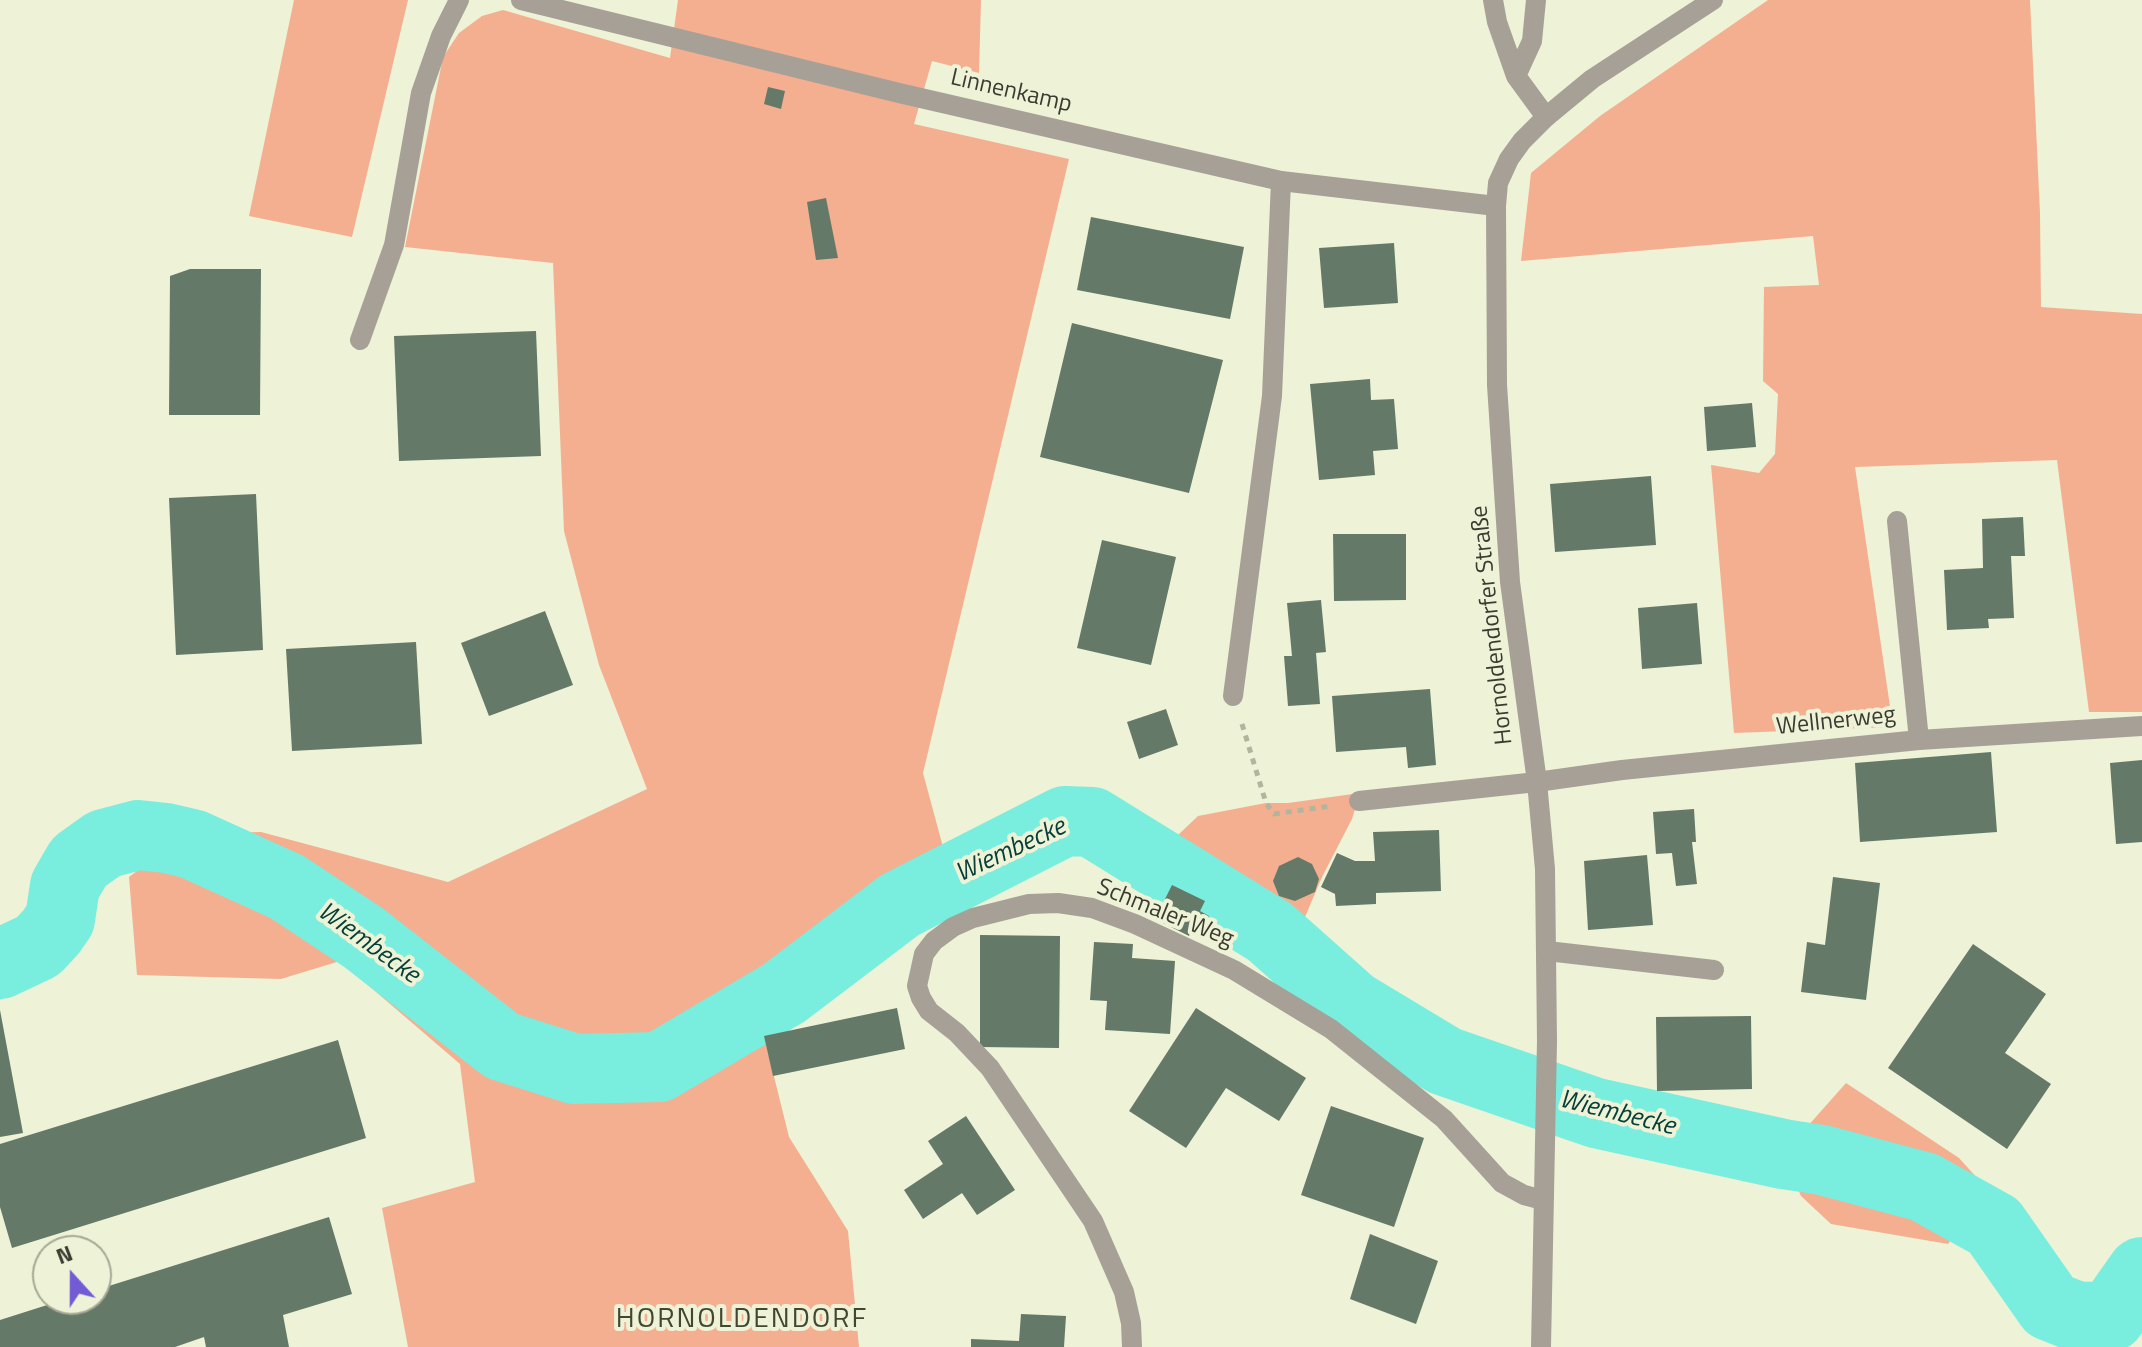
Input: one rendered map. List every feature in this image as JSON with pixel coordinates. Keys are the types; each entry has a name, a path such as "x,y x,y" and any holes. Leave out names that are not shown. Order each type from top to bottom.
{"street":[{"path":"360,340 394,245 421,93 441,36 459,0"},
{"name":"Linnenkamp","path":"521,0 899,93 1281,181 1496,206"},
{"path":"1493,0 1497,22 1516,76 1546,117"},
{"path":"1516,76 1532,41 1536,0"},
{"name":"Hornoldendorfer Straße","path":"1541,1347 1547,1041 1545,869 1537,782 1510,582 1497,385 1498,183 1522,141 1546,117 1592,79 1713,0"},
{"path":"1233,696 1272,396 1281,181"},
{"path":"1897,521 1919,740"},
{"name":"Wellnerweg","path":"1359,801 1919,740 2142,726"},
{"name":"Schmaler Weg","path":"1132,1347 1131,1323 1124,1292 1093,1221 990,1068 957,1033 929,1011 921,998 917,986 924,954 934,941 953,927 973,918 1029,904 1058,903 1092,908 1135,924 1234,970 1331,1029 1444,1119 1502,1183 1524,1195 1543,1200"},
{"path":"1547,951 1714,970"}],"path":[{"path":"1233,696 1266,803 1274,814 1359,801"}],"shaded area":[{"path":"294,0 408,0 352,237 249,216"},
{"path":"678,0 981,0 979,73 932,61 914,124 1069,159 923,773 956,895 764,1036 789,1137 848,1231 859,1347 408,1347 382,1208 475,1182 460,1064 340,961 281,979 137,975 129,877 186,834 261,832 448,882 647,789 599,665 564,531 553,263 405,247 443,57 459,33 482,16 503,10 670,58"},
{"path":"1768,0 2030,0 2041,307 2142,314 2142,712 2089,712 2057,460 1855,467 1893,727 1734,733 1711,465 1759,473 1775,454 1778,394 1763,381 1764,287 1819,285 1813,236 1521,261 1531,173 1600,116"},
{"path":"1360,793 1352,819 1299,931 1210,866 1177,836 1198,816 1266,803"},
{"path":"1846,1083 1959,1158 1988,1190 1948,1244 1831,1224 1801,1196 1783,1154"}],"building":[{"path":"768,87 785,91 781,109 764,104"},
{"path":"826,198 838,258 816,260 807,202"},
{"path":"1091,217 1244,247 1230,319 1077,290"},
{"path":"1394,243 1398,303 1324,308 1319,248"},
{"path":"190,269 261,269 260,415 169,415 170,276"},
{"path":"1072,323 1223,360 1189,493 1040,457"},
{"path":"536,331 541,456 399,461 394,336"},
{"path":"1370,379 1371,400 1394,399 1398,449 1373,451 1375,475 1319,480 1310,384"},
{"path":"1752,403 1756,447 1707,451 1704,407"},
{"path":"1651,476 1656,545 1555,552 1550,484"},
{"path":"256,494 263,650 176,655 169,498"},
{"path":"2023,517 2025,556 2011,556 2014,618 1988,619 1989,628 1947,630 1944,570 1983,568 1982,519"},
{"path":"1333,534 1406,534 1406,600 1334,601"},
{"path":"1102,540 1176,557 1151,665 1077,648"},
{"path":"1321,600 1326,652 1316,653 1320,704 1288,706 1284,656 1292,656 1287,603"},
{"path":"1697,603 1702,664 1642,669 1638,608"},
{"path":"545,611 573,685 489,716 461,643"},
{"path":"416,642 422,744 292,751 286,649"},
{"path":"1430,689 1436,765 1408,768 1406,747 1336,752 1332,696"},
{"path":"1166,709 1178,745 1139,759 1127,722"},
{"path":"1991,752 1997,832 1860,842 1855,763"},
{"path":"2142,760 2142,842 2116,844 2110,763"},
{"path":"1694,809 1696,842 1692,842 1697,884 1676,886 1672,853 1656,854 1653,812"},
{"path":"1439,830 1441,891 1376,893 1376,904 1336,906 1335,894 1321,887 1337,853 1355,861 1375,861 1373,832"},
{"path":"1647,855 1653,925 1588,930 1584,861"},
{"path":"1298,857 1312,864 1319,879 1315,892 1295,901 1279,896 1273,881 1279,866"},
{"path":"1833,877 1880,883 1866,1000 1801,992 1807,942 1825,945"},
{"path":"1172,885 1205,901 1200,911 1209,916 1203,929 1194,925 1189,936 1155,919"},
{"path":"980,935 1060,936 1059,1048 980,1047"},
{"path":"1094,942 1133,944 1132,958 1175,961 1170,1034 1105,1030 1107,1001 1090,1000"},
{"path":"1973,944 2046,994 2005,1053 2051,1084 2007,1149 1888,1068"},
{"path":"897,1008 905,1049 773,1076 764,1036"},
{"path":"1196,1008 1306,1078 1279,1121 1226,1088 1186,1148 1129,1111"},
{"path":"0,1010 23,1133 0,1137"},
{"path":"1751,1016 1752,1089 1657,1091 1656,1017"},
{"path":"338,1040 366,1138 54,1235 32,1235 32,1242 12,1248 0,1207 0,1144"},
{"path":"1331,1106 1424,1138 1394,1227 1301,1195"},
{"path":"966,1116 1015,1190 977,1215 962,1193 923,1219 904,1190 943,1164 928,1141"},
{"path":"329,1217 352,1294 283,1315 289,1347 206,1347 204,1337 175,1347 0,1347 0,1320 32,1310 32,1315 112,1315 112,1285"},
{"path":"1370,1234 1438,1261 1416,1324 1350,1299"},
{"path":"1021,1314 1066,1316 1064,1347 971,1347 971,1339 1019,1341"}],"waterway":[{"name":"Wiembecke","path":"0,964 38,946 51,932 60,919 65,886 79,862 104,844 138,835 166,838 192,844 287,887 364,938 502,1046 575,1069 659,1067 784,993 900,905 1065,821 1092,822 1270,932 1352,1005 1445,1061 1596,1113 1822,1160 1924,1187 1994,1226 2050,1306 2078,1317 2111,1316 2142,1272"},
{"name":"Wiembecke","path":"2111,1316 2142,1319"}],"district":[{"name":"HORNOLDENDORF","path":"742,1320"}]}
